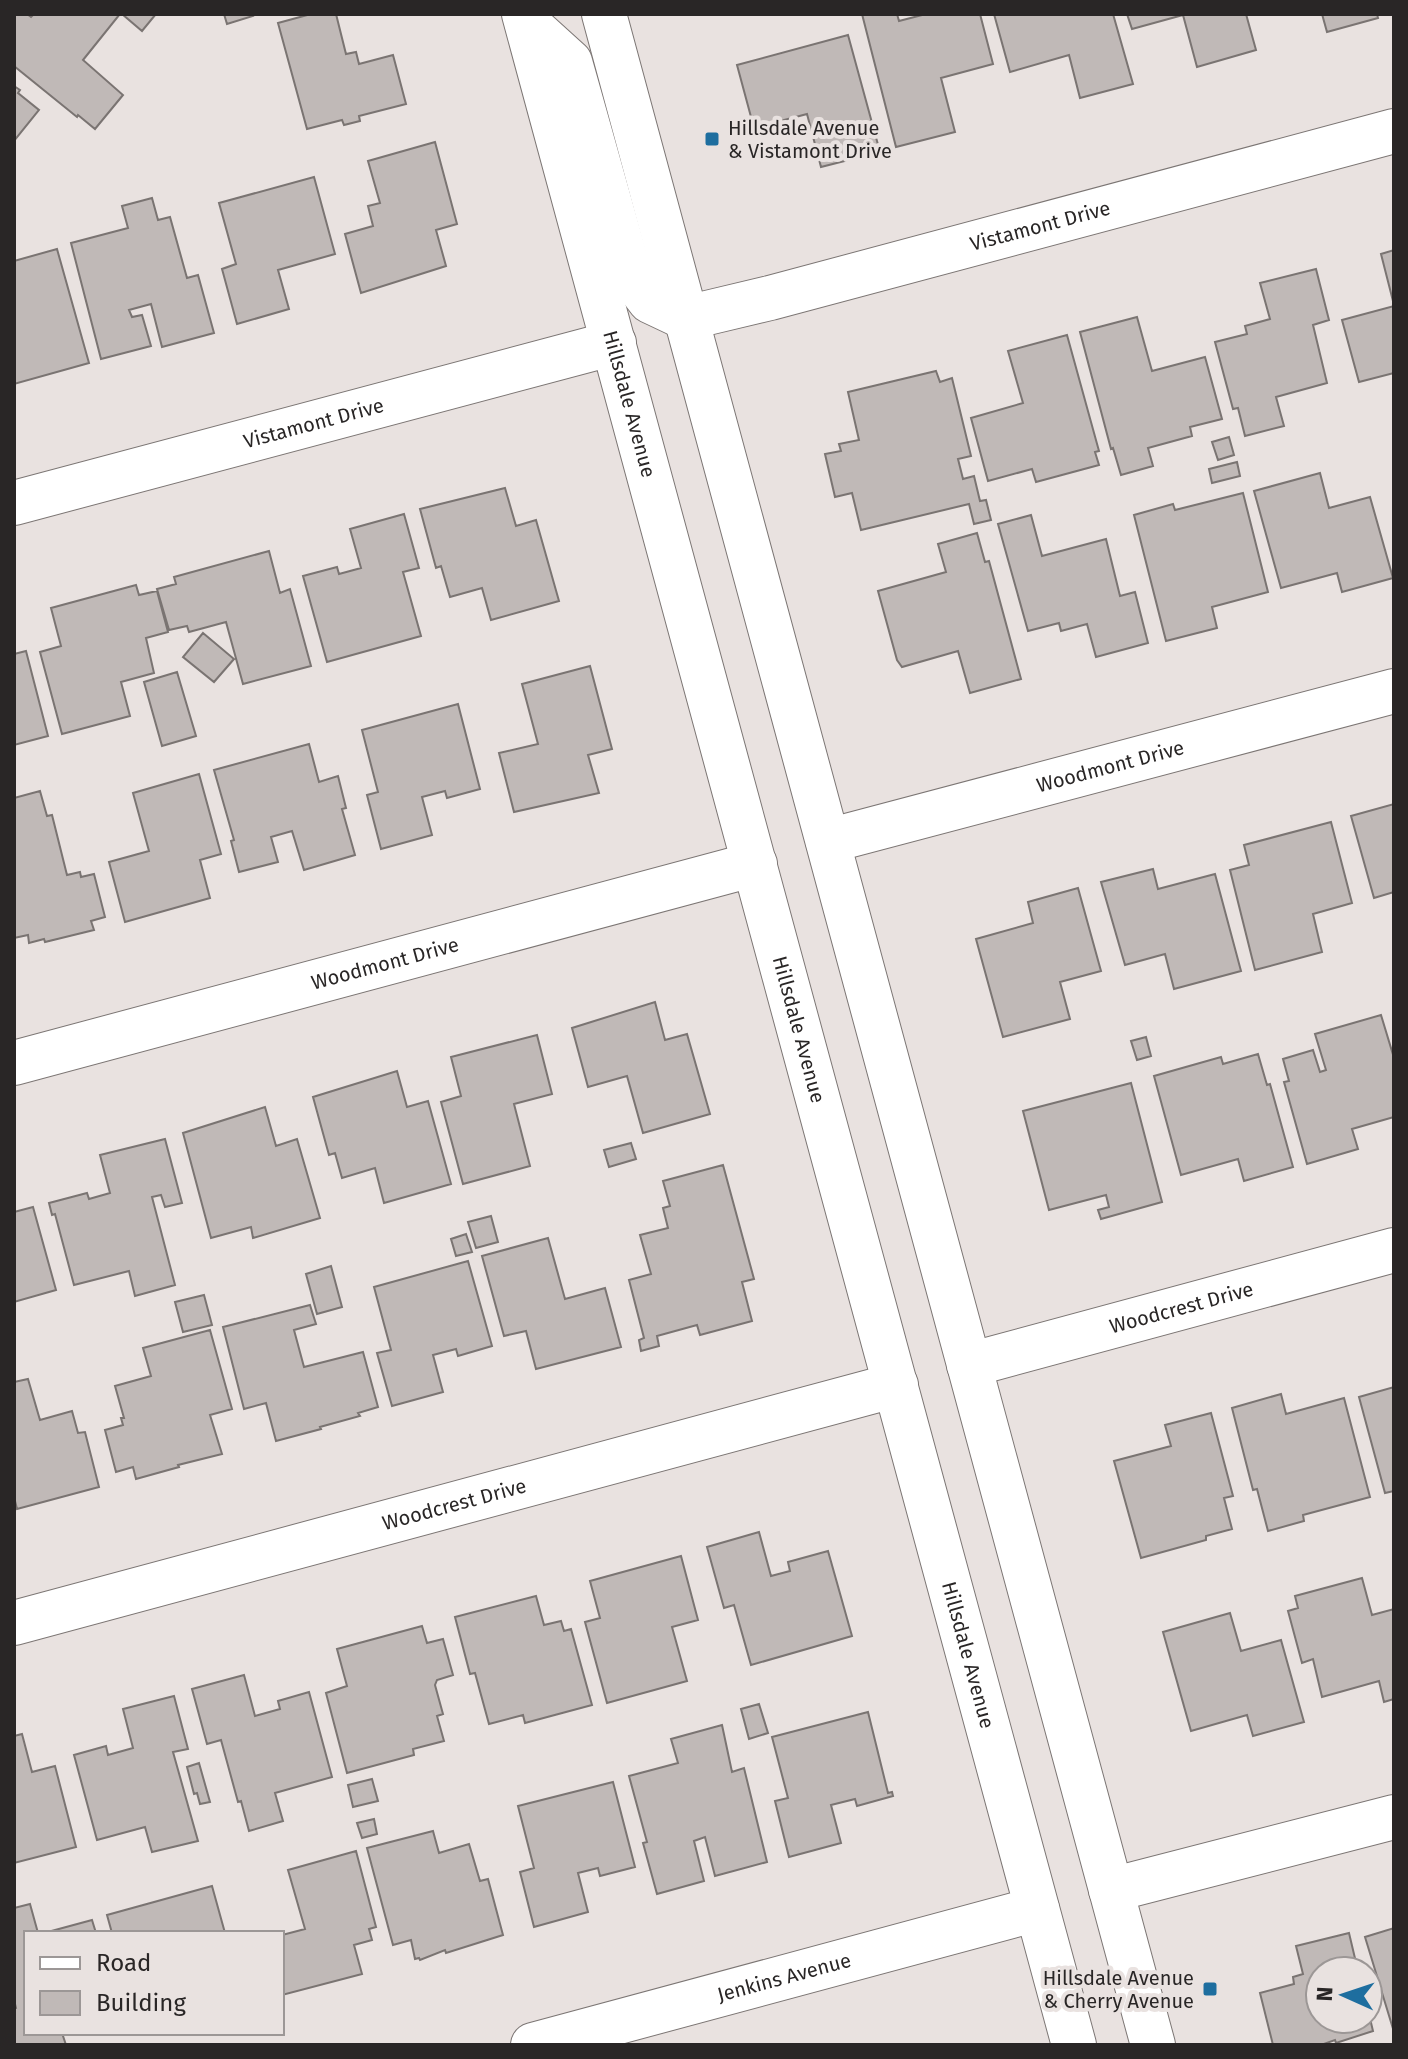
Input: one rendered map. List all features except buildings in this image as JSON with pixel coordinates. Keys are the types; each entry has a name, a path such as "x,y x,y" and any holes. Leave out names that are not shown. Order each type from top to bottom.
{"main road":[{"path":"604,14 1153,2045"},
{"path":"526,18 570,62 630,275 650,301 686,318"},
{"name":"Hillsdale Avenue","path":"526,18 1074,2045"},
{"name":"Vistamont Drive","path":"686,318 1394,131"},
{"name":"Vistamont Drive","path":"14,503 614,343"},
{"name":"Woodmont Drive","path":"828,841 1394,691"},
{"name":"Woodmont Drive","path":"14,1063 755,864"},
{"name":"Woodcrest Drive","path":"969,1365 1394,1250"},
{"name":"Woodcrest Drive","path":"14,1623 896,1385"},
{"path":"1111,1890 1394,1817"},
{"name":"Jenkins Avenue","path":"533,2045 1037,1909"}],"place":[{"name":"Hillsdale Avenue & Vistamont Drive","path":"712,139"},
{"name":"Hillsdale Avenue & Cherry Avenue","path":"1210,1989"}]}
